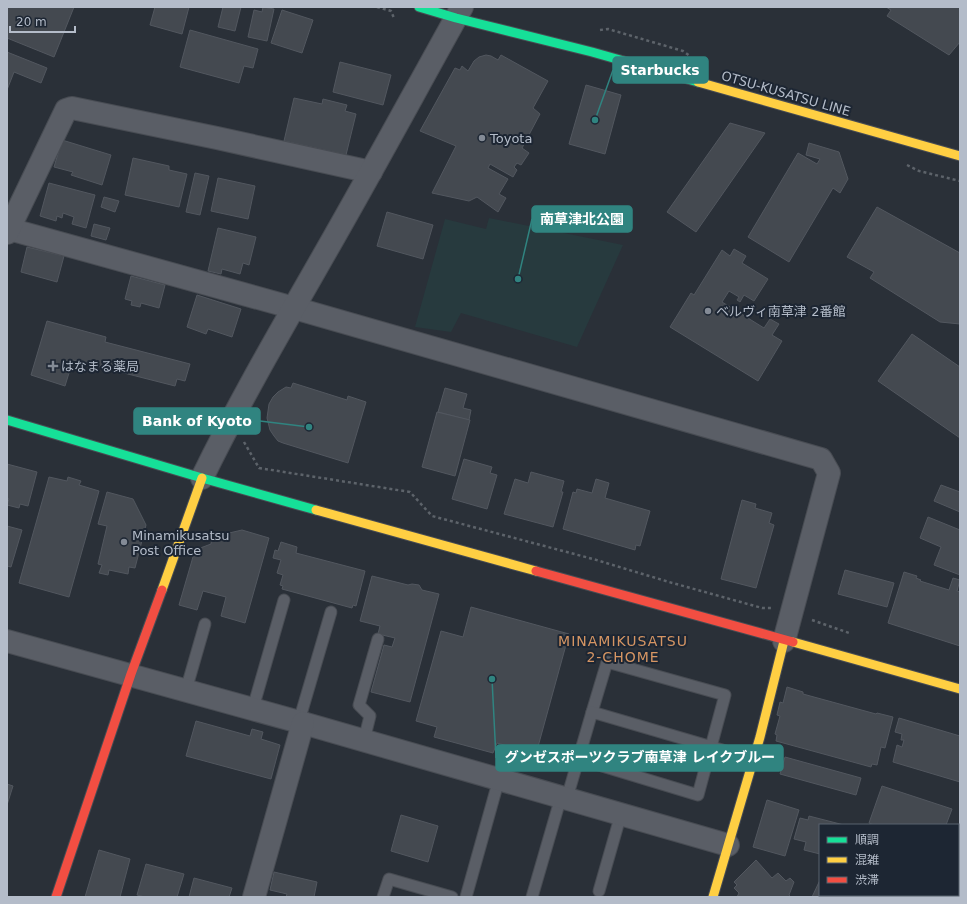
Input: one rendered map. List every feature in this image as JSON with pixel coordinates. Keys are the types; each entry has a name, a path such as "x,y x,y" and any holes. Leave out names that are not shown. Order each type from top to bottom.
{"street":[{"name":"OTSU-KUSATSU LINE","path":"419,7 459,13 960,156"},
{"path":"56,897 131,674 202,478 219,444 294,308 459,13"},
{"path":"371,172 72,108 66,110 8,231 294,308 821,459 829,473 753,759 712,897"},
{"path":"7,420 202,478 960,689"},
{"path":"7,640 253,708 728,845"},
{"path":"254,897 301,722"}],"lane":[{"path":"253,708 284,600"},
{"path":"301,722 331,612"},
{"path":"186,690 205,624"},
{"path":"364,740 370,716 359,705 378,639"},
{"path":"532,897 564,797 579,759 607,662 725,695 698,795 579,759"},
{"path":"592,712 753,759"},
{"path":"466,897 499,779"},
{"path":"599,891 621,814"},
{"path":"383,897 389,879 452,897"}],"path":[{"path":"377,7 391,11 394,18"},
{"path":"243,440 259,468 410,492 432,516 580,555 762,608 772,608"}],"green space":[{"path":"489,218 623,245 577,347 461,313 451,332 415,327 445,219 486,229"}],"building":[{"path":"7,7 74,7 54,57 7,38"},
{"path":"155,7 189,7 182,34 150,25"},
{"path":"223,7 241,7 235,31 218,27"},
{"path":"263,7 274,9 267,41 248,37 254,10 262,12"},
{"path":"886,7 960,7 960,42 949,55 887,16 891,10"},
{"path":"282,10 313,20 302,53 271,43"},
{"path":"190,30 258,49 253,68 244,66 239,83 180,67"},
{"path":"7,52 47,68 41,83 14,72 7,90"},
{"name":"Toyota","path":"486,55 498,60 501,55 548,81 533,108 540,114 522,148 529,153 521,165 517,163 514,167 517,170 513,177 490,164 488,168 508,179 499,194 506,198 498,212 477,197 469,201 432,193 456,146 420,131 455,68 460,70 462,66 468,71 474,61 479,57"},
{"path":"340,62 391,75 383,105 333,92"},
{"path":"586,85 621,95 605,154 569,144"},
{"path":"294,98 322,104 323,99 347,105 345,111 356,114 346,155 284,141"},
{"path":"730,123 765,133 696,232 667,212"},
{"path":"62,140 111,155 102,185 71,175 73,172 54,167"},
{"path":"809,143 839,152 848,179 840,193 833,188 789,262 748,237 798,153 817,164 820,159 806,155"},
{"path":"133,158 169,166 169,170 187,174 179,207 125,195"},
{"path":"195,173 209,176 200,215 186,212"},
{"path":"218,178 255,186 248,219 211,211"},
{"path":"49,183 95,195 86,228 72,224 74,217 63,213 62,218 57,216 56,221 40,216"},
{"path":"104,197 119,201 115,212 101,207"},
{"path":"877,207 960,253 960,324 940,322 870,278 874,272 847,257"},
{"path":"387,212 433,225 423,259 377,246"},
{"path":"94,224 110,228 106,240 91,236"},
{"path":"218,228 256,237 249,265 243,263 240,274 222,269 221,274 208,271"},
{"path":"27,247 64,256 57,282 21,272"},
{"name":"ベルヴィ南草津 2番館","path":"734,249 746,256 742,263 768,279 754,301 744,295 740,302 737,300 739,297 729,291 722,302 764,328 770,319 779,324 772,335 782,341 758,381 670,327 691,293 694,295 722,250 730,256"},
{"path":"131,276 165,285 159,308 141,303 140,307 131,305 132,301 125,299"},
{"path":"197,295 241,309 232,337 208,329 206,334 187,327"},
{"path":"47,321 106,337 105,342 190,364 185,381 177,379 175,386 73,360 65,386 31,375"},
{"path":"912,334 960,367 960,438 878,381"},
{"path":"293,383 347,400 348,396 366,402 348,463 283,443 278,441 274,436 270,430 267,418 269,404 278,392 286,387 291,388"},
{"path":"445,388 467,394 463,408 471,410 469,420 438,412"},
{"path":"437,412 470,420 455,476 422,467"},
{"path":"464,459 492,467 490,473 497,475 487,509 452,499"},
{"path":"7,464 37,472 28,506 20,504 19,508 7,505 9,499 7,498"},
{"path":"531,472 564,481 561,492 563,492 553,527 504,514 515,479 528,483"},
{"path":"49,477 67,481 68,477 81,481 79,485 99,491 69,597 19,583"},
{"path":"596,479 609,483 605,498 650,511 640,546 636,545 635,550 563,529 573,492 576,493 577,489 592,493"},
{"path":"941,485 960,492 960,512 934,501"},
{"path":"107,492 133,499 146,525 135,568 129,567 128,574 109,570 108,575 99,573 102,565 98,564 107,526 98,524"},
{"path":"742,500 756,504 755,508 772,513 769,523 774,525 756,588 721,579"},
{"path":"928,517 960,530 960,575 934,565 941,547 920,538"},
{"path":"7,526 22,530 11,567 7,566"},
{"path":"242,530 269,538 245,623 221,616 226,597 203,591 197,610 179,605 195,550 211,544 212,537"},
{"path":"281,542 297,547 296,553 365,571 356,606 353,605 352,608 282,589 283,586 280,585 283,575 277,573 281,560 273,558 275,550 278,551"},
{"path":"845,570 894,583 887,607 838,594"},
{"path":"904,572 917,576 916,578 921,580 920,581 949,590 953,578 960,580 957,591 960,592 960,646 888,623"},
{"path":"372,576 408,585 419,585 422,590 439,594 410,702 371,692 384,645 392,647 395,638 378,634 380,626 360,621"},
{"path":"471,607 569,634 536,754 497,743 493,753 434,737 437,727 416,721 441,631 463,637"},
{"path":"787,687 803,692 803,694 876,714 893,717 885,748 881,747 877,765 872,764 871,767 776,741 777,735 775,734 780,716 777,715 780,702 783,703"},
{"path":"899,718 960,736 960,782 893,762 897,745 902,747 904,740 901,740 902,734 895,732"},
{"path":"196,721 250,736 252,729 263,732 261,739 280,745 271,779 186,756"},
{"path":"785,757 861,778 856,795 780,774"},
{"path":"7,784 13,786 7,805"},
{"path":"882,786 952,809 946,824 869,823"},
{"path":"767,800 799,810 785,856 753,847"},
{"path":"401,815 438,826 428,862 391,851"},
{"path":"809,816 840,824 819,824 819,854 804,850 806,842 794,839 800,818 808,820"},
{"path":"99,850 130,859 120,897 85,897"},
{"path":"756,860 772,878 778,873 786,881 790,878 794,882 789,895 791,897 737,897 739,893 734,888 737,885 734,882"},
{"path":"146,864 184,874 177,897 145,897 137,895"},
{"path":"274,872 317,882 314,897 286,897 287,894 270,890"},
{"path":"194,878 232,888 229,897 189,897"},
{"path":"819,882 819,896 838,896 837,897 812,897"},
{"path":"844,896 866,896 866,897"},
{"path":"900,896 902,897 875,897"}],"traffic: fast":[{"path":"419,7 456,18 592,52 698,82"},
{"path":"7,420 316,510"}],"traffic: slow":[{"path":"698,82 960,156"},
{"path":"162,590 202,478"},
{"path":"316,510 536,571"},
{"path":"713,897 760,737 784,641"},
{"path":"793,642 960,689"}],"traffic: jam":[{"path":"536,571 793,642"},
{"path":"56,897 131,674 162,590"}],"place":[{"name":"Starbucks","path":"595,120"},
{"name":"Toyota","path":"482,138"},
{"name":"南草津北公園","path":"518,279"},
{"name":"ベルヴィ南草津 2番館","path":"708,311"},
{"name":"はなまる薬局","path":"53,366"},
{"name":"Bank of Kyoto","path":"309,427"},
{"name":"Minamikusatsu Post Office","path":"124,542"},
{"name":"グンゼスポーツクラブ南草津 レイクブルー","path":"492,679"}],"district":[{"name":"MINAMIKUSATSU 2-CHOME","path":"623,650"}]}
